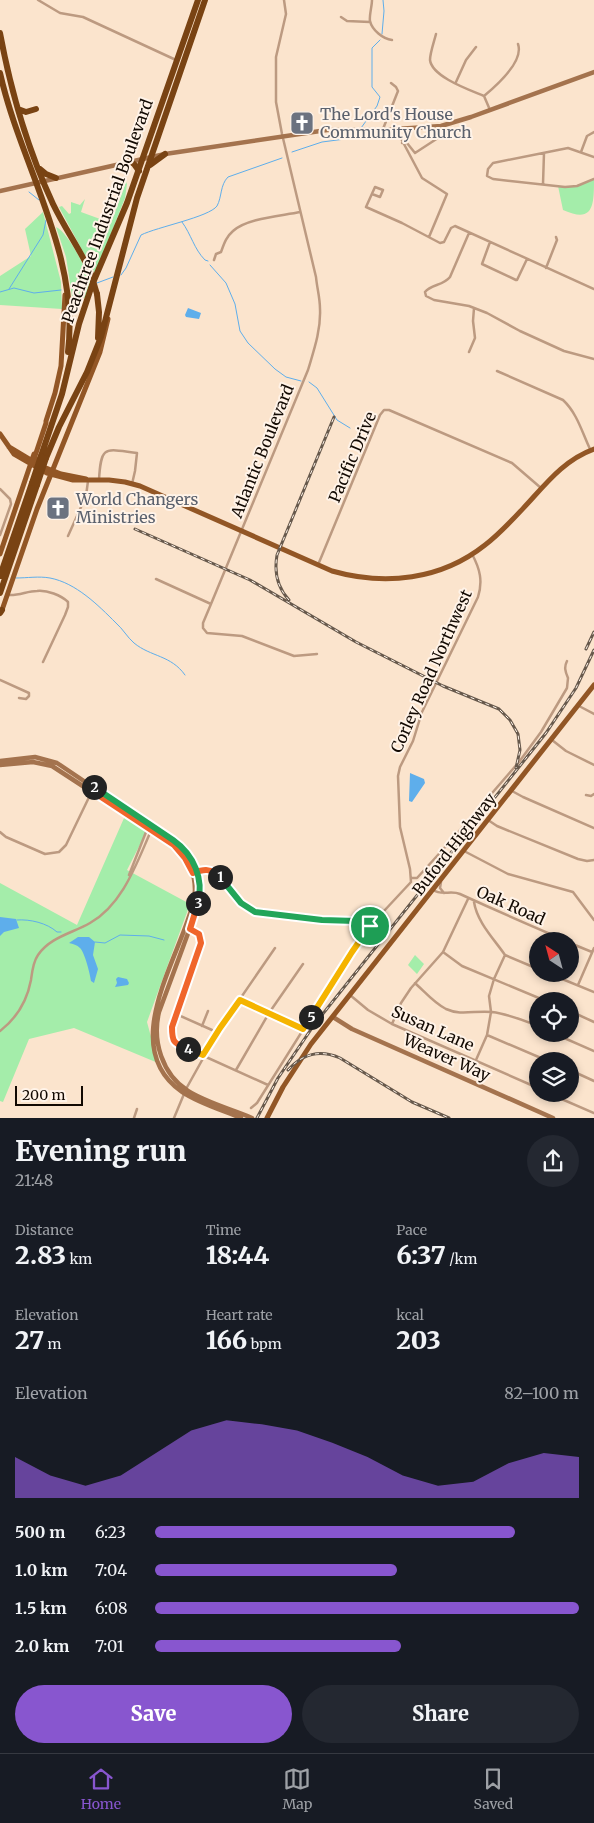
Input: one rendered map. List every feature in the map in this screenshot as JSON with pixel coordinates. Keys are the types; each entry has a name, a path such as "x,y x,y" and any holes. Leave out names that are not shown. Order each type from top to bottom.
{"highway":[{"name":"Peachtree Industrial Boulevard","path":"0,576 44,457 79,324 92,285 128,203 198,0"},
{"name":"Peachtree Industrial Boulevard","path":"44,457 87,372 96,347 110,307 126,238 147,167 205,0"},
{"path":"0,33 2,58 22,123 39,168 40,182 64,275 69,309 69,344 66,376"},
{"path":"0,72 12,115 40,182 90,271 97,294 99,323 96,347"},
{"path":"18,109 26,112 37,110 27,116 22,123"},
{"path":"147,167 155,159 165,154"},
{"path":"129,161 139,171"},
{"path":"39,168 46,174 56,178"},
{"name":"Peachtree Industrial Boulevard","path":"3,594 34,484"}],"main road":[{"path":"19,453 30,452 36,448 55,393 61,366 64,275"},
{"path":"79,477 58,472 57,458 100,352 107,329 110,307"},
{"path":"46,421 35,456 42,468 47,483"},
{"path":"0,434 14,454 42,468 78,481 99,480 132,484 332,571 364,578 398,579 437,571 472,554 497,535 562,468 592,450"},
{"path":"9,447 42,468 88,480"},
{"path":"1,549 26,475 24,464 12,454 9,447"},
{"path":"36,448 47,483"},
{"path":"42,468 57,458"},
{"path":"26,475 50,465 57,458"},
{"path":"26,475 33,475 44,480 36,505 37,509"},
{"name":"Peachtree Industrial Boulevard","path":"1,613 3,594 47,483"},
{"name":"Buford Highway","path":"267,1118 294,1069 333,1017 594,685"}],"street":[{"path":"38,0 60,13 83,17 177,60"},
{"name":"Atlantic Boulevard","path":"284,0 286,14 276,57 276,102 316,277 320,310 316,345 303,381 203,623 204,630 207,633 242,636 294,656 317,654"},
{"path":"372,0 370,22 380,36 386,40 392,40"},
{"path":"341,18 347,21 370,22"},
{"path":"436,34 430,59 437,73 484,96 490,110"},
{"path":"484,96 506,75 514,64 520,47 518,44"},
{"path":"456,83 466,60 476,47"},
{"path":"0,191 151,156 327,130 382,130 447,125 594,72"},
{"path":"382,130 398,91 391,83"},
{"path":"396,129 422,178 447,194 429,237"},
{"path":"581,152 586,136 594,132"},
{"path":"402,143 407,143 416,153 438,138"},
{"path":"594,157 568,148 493,163 488,169 487,176 489,178 565,187 577,186 594,179"},
{"path":"543,184 544,153"},
{"path":"372,194 380,197 383,190 375,187 366,207 443,244 451,228 455,226 594,290"},
{"path":"214,260 216,254 221,252 226,238 237,228 280,215 300,212"},
{"path":"470,233 450,277 444,283 430,287 426,290 425,294 432,299 463,304 474,308 487,313 520,332 564,351 594,359"},
{"path":"546,268 557,240 556,237"},
{"path":"490,242 482,264 516,280 527,259"},
{"path":"469,352 475,338 474,308"},
{"path":"497,371 563,400 570,406 576,416 592,450"},
{"name":"Pacific Drive","path":"318,565 384,410 389,410 512,462 541,488"},
{"path":"99,480 102,456 105,451 112,449 137,453 132,484"},
{"path":"68,536 86,496 88,480"},
{"path":"0,489 10,500 11,504 0,535"},
{"path":"0,497 5,494"},
{"name":"Corley Road Northwest","path":"412,878 400,827 398,776 400,767 413,741 422,712 478,597 481,579 478,565 472,554"},
{"path":"156,579 211,604"},
{"path":"3,594 19,595 37,590 60,596 68,602 65,615 43,662"},
{"path":"251,1108 370,926 408,886 412,878 417,878 447,845 535,741 567,688 568,678 564,666 567,661"},
{"path":"0,680 29,693 26,699 19,698"},
{"path":"579,706 594,714"},
{"path":"552,740 566,752 594,765"},
{"path":"0,763 30,760 53,761 150,829 185,850 195,872 200,895 190,929 159,1012 156,1032 158,1047 164,1063 185,1091 252,1118"},
{"path":"0,832 6,837 42,852 48,854 58,852 66,845 93,789"},
{"path":"512,791 594,828"},
{"path":"586,794 591,796 594,794"},
{"path":"488,820 497,826 578,859 594,860"},
{"path":"0,1031 19,1014 38,954 65,934 91,923 104,914 115,902 147,840 150,829"},
{"path":"464,851 508,874 573,892 594,920"},
{"path":"195,872 206,869 214,872 241,903 255,912 322,920 356,921 370,926"},
{"path":"195,872 193,906 156,1009 152,1029 154,1047 161,1068 170,1081 197,1101 241,1118"},
{"path":"441,881 440,888 446,894"},
{"name":"Oak Road","path":"433,890 437,893 456,893 544,932"},
{"path":"392,1024 401,1003 444,952 468,899"},
{"path":"474,902 475,910 483,924 505,955 529,965"},
{"path":"190,929 199,934 201,943 172,1027 173,1040 175,1043 268,1084"},
{"name":"Oak Road","path":"579,947 592,952"},
{"path":"174,1118 203,1055 276,948"},
{"path":"578,985 594,948"},
{"path":"444,952 462,966 529,994"},
{"path":"476,1060 487,1036 491,1012 490,996 494,979 505,955"},
{"path":"236,1070 269,1013 303,964"},
{"path":"570,982 594,992"},
{"path":"416,983 446,1009 459,1013 491,1012 510,1015 529,1022"},
{"name":"Susan Lane","path":"350,995 368,1010 392,1024 529,1084"},
{"path":"240,1000 303,1029"},
{"path":"202,1026 208,1011"},
{"path":"176,1014 212,1030"},
{"path":"579,1015 594,1022"},
{"name":"Weaver Way","path":"333,1017 352,1029 553,1118"},
{"path":"487,1036 529,1053"},
{"path":"573,1042 594,1051"},
{"path":"579,1074 594,1081"},
{"path":"569,1102 594,1113"},
{"path":"134,1118 137,1109"}],"green space":[{"path":"594,178 594,196 590,209 581,215 563,210 558,186 577,186"},
{"path":"126,182 125,198 95,274 59,207 62,206 69,214 71,213 71,202 80,205 85,199 81,212 111,223"},
{"path":"43,212 61,282 62,309 0,305 0,276 31,256 25,229"},
{"path":"56,227 61,230 71,243 91,282 86,297 78,300 72,296 66,257"},
{"path":"128,809 151,823 127,870 190,904 147,1022 158,1063 74,1028 29,1039 3,1102 0,1101 0,883 77,925"},
{"path":"415,955 424,964 417,974 408,965"}],"water":[{"path":"188,308 201,313 199,319 186,317"},
{"path":"410,773 424,779 425,783 412,802 409,801"},
{"path":"0,917 16,919 19,928 4,932 0,936"},
{"path":"78,937 89,937 95,942 93,955 98,969 94,983 91,981 82,951 78,946 69,943"},
{"path":"118,977 127,979 128,985 115,987"}],"waterway":[{"path":"382,34 383,0"},
{"path":"361,128 377,106 380,97 372,87 372,48 380,40"},
{"path":"292,152 322,142 345,139 356,135"},
{"path":"121,275 141,235 194,218 212,210 217,206 225,180 228,177 282,158"},
{"path":"29,192 39,200"},
{"path":"9,289 43,235 46,220"},
{"path":"182,222 198,251 208,261"},
{"path":"210,265 226,283 235,304 240,331 248,343 286,377 301,381"},
{"path":"97,283 113,277"},
{"path":"73,288 87,285"},
{"path":"0,292 14,288 34,293 61,290"},
{"path":"309,382 317,388 337,420 350,428"},
{"path":"16,578 46,577 60,581 78,590 94,602 140,648 174,664 185,675"},
{"path":"17,920 38,922 57,932 61,932"},
{"path":"95,942 105,943 120,935 149,936 164,940"}],"railway":[{"path":"289,600 277,579 277,555 334,417"},
{"path":"135,529 250,580 356,642 443,686 499,709 510,720 518,734 520,750 516,768"},
{"path":"586,649 594,632"},
{"path":"257,1118 278,1078 314,1025 546,733 576,688 594,650"},
{"path":"288,1070 305,1057 318,1054 333,1055 412,1102 449,1118"}],"place":[{"name":"The Lord's House Community Church","path":"302,123"},
{"name":"World Changers Ministries","path":"58,508"}],"route":[{"path":"370,926 303,1029 240,1000 203,1055 175,1043 173,1040 173,1022 201,943 199,934 190,929 200,895 197,872 190,857 176,842 94,787 92,791 174,845 190,865 193,873 197,872 204,869 214,872 241,903 255,912 322,920 356,921 364,922 370,926"}]}
